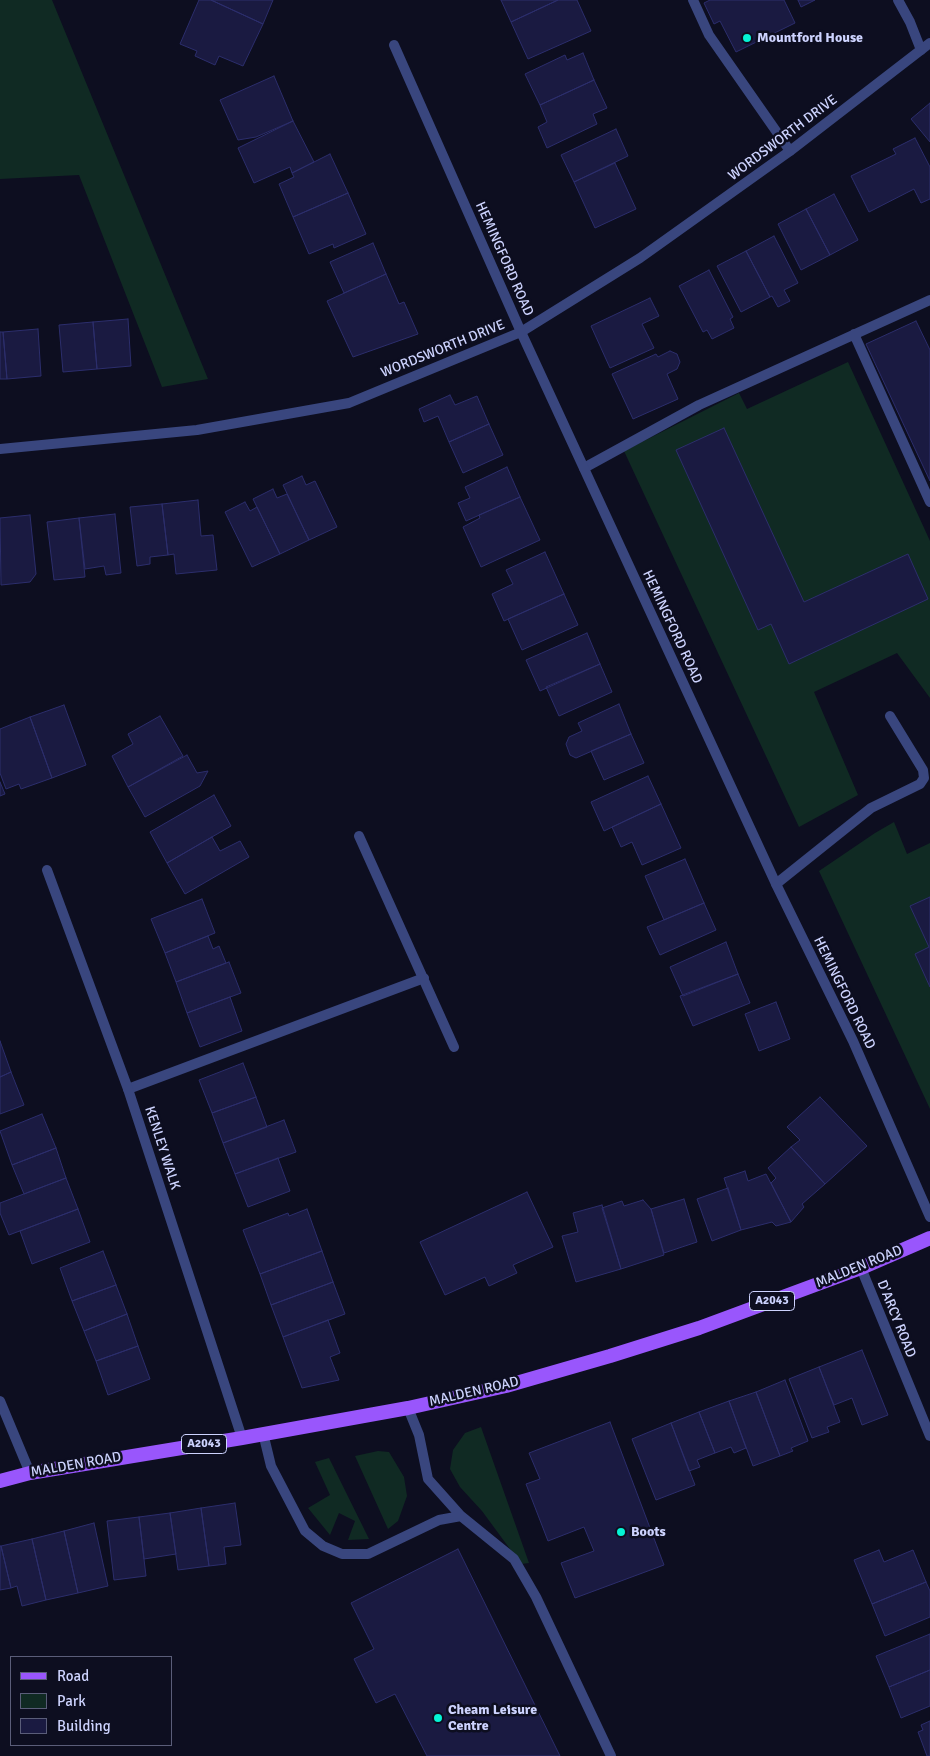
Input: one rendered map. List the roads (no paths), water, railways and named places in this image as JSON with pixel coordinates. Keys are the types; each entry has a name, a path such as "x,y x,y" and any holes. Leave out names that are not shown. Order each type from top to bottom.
{"main road":[{"name":"MALDEN ROAD","path":"0,1481 30,1473 408,1408 506,1386 699,1328 860,1268 930,1238"}],"street":[{"path":"693,0 709,35 790,151"},
{"path":"898,0 910,22 921,50"},
{"name":"WORDSWORTH DRIVE","path":"0,449 197,430 349,402 521,332 640,258 790,151 930,43"},
{"name":"HEMINGFORD ROAD","path":"394,45 521,332 776,884 853,1042 930,1217"},
{"path":"584,468 699,405 930,300"},
{"path":"854,334 930,502"},
{"path":"776,884 871,808 920,784 924,778 924,770 890,716"},
{"path":"359,836 454,1046"},
{"name":"KENLEY WALK","path":"47,870 128,1089 242,1438"},
{"path":"128,1089 424,978"},
{"name":"D'ARCY ROAD","path":"860,1268 930,1436"},
{"path":"0,1402 30,1473"},
{"path":"408,1408 419,1436 428,1479 461,1516 514,1559 536,1597 611,1756"},
{"path":"263,1433 271,1466 305,1531 323,1546 342,1554 368,1554 439,1520 461,1516"}],"place":[{"name":"Mountford House","path":"747,38"},
{"name":"Boots","path":"621,1532"},
{"name":"Cheam Leisure Centre","path":"438,1718"}]}
